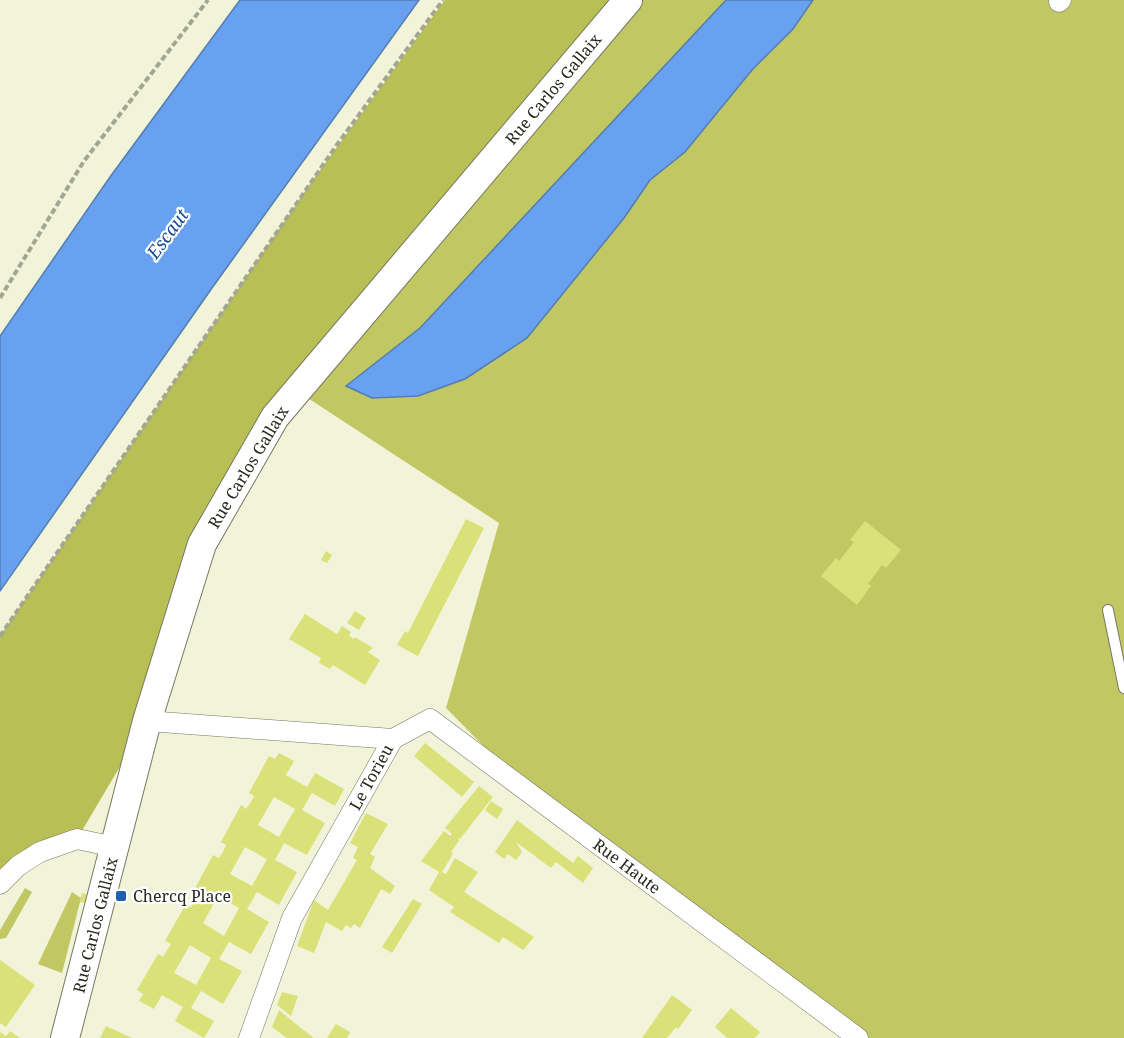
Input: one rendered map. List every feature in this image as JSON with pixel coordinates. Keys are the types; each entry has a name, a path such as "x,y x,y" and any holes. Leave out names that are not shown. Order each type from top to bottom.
{"main road":[{"name":"Rue Carlos Gallaix","path":"65,1038 147,721 201,544 275,417 628,0"}],"street":[{"name":"Rue Haute","path":"393,739 430,718 858,1038"},
{"name":"Le Torieu","path":"147,721 393,739 292,918 249,1038"},
{"path":"0,884 18,866 40,852 77,839 115,847"}],"lane":[{"path":"1108,610 1124,688"}],"path":[{"path":"0,298 84,161 208,0"},
{"path":"0,636 336,146 444,0"}],"green space":[{"path":"445,0 628,0 275,417 202,544 147,721 77,839 0,885 0,636 312,181"},
{"path":"629,0 1124,0 1124,1038 858,1038 533,796 446,708 499,523 297,391"},
{"path":"25,888 32,892 6,938 0,939 0,930"},
{"path":"72,892 81,898 62,973 38,964"}],"water":[{"name":"Escaut","path":"240,0 419,0 212,288 0,591 0,336 110,177"},
{"path":"726,0 813,0 793,29 752,70 685,152 650,180 624,218 527,338 465,379 418,396 372,398 346,386 420,328"}],"building":[{"path":"466,519 484,528 418,656 397,645 405,631 408,633"},
{"path":"865,521 901,550 886,568 882,565 868,584 871,586 857,605 821,576 836,558 839,561 854,542 850,540"},
{"path":"326,551 332,555 327,563 321,560"},
{"path":"355,611 366,618 359,630 347,623"},
{"path":"305,614 337,634 342,626 351,632 349,636 373,648 368,652 380,660 365,685 333,665 330,669 319,663 321,658 289,639"},
{"path":"425,743 474,782 462,797 414,756"},
{"path":"279,753 294,761 286,775 307,787 315,773 344,789 335,806 312,793 302,810 325,823 307,855 284,843 275,860 297,872 279,905 257,892 247,909 269,922 251,954 229,942 219,959 242,971 223,1004 201,991 191,1008 214,1021 204,1038 175,1021 183,1007 162,995 154,1009 139,1001 143,994 137,990 158,954 163,957 171,944 165,941 186,904 191,907 195,901 198,895 193,892 213,855 219,858 223,852 226,845 221,842 241,805 246,809 251,802 254,796 249,793 269,756 275,759","holes":["274,797 295,809 279,837 258,825","245,847 267,859 252,886 230,874","218,896 239,908 224,936 203,923","190,945 211,958 196,985 174,973"]},
{"path":"479,786 493,797 460,839 458,838 459,841 451,852 453,854 442,872 446,874 455,858 478,872 464,892 534,937 523,950 503,937 499,943 450,912 454,907 429,890 439,872 421,861 444,831 450,836 452,834 445,828"},
{"path":"491,801 503,809 497,819 485,810"},
{"path":"366,813 388,824 370,854 375,857 370,868 395,886 390,894 381,889 360,928 354,924 351,928 346,925 342,931 326,922 314,953 297,946 314,900 328,910 357,860 353,858 358,847 350,843"},
{"path":"517,820 573,863 578,856 593,868 583,883 556,862 551,868 516,842 522,852 516,860 508,854 504,859 495,852"},
{"path":"82,893 87,894 85,903 80,902"},
{"path":"413,899 422,904 392,953 382,947"},
{"path":"0,960 35,985 6,1027 0,1023"},
{"path":"282,992 298,996 291,1016 277,1005"},
{"path":"672,995 692,1010 678,1029 676,1027 667,1038 642,1038"},
{"path":"731,1008 760,1032 755,1038 727,1038 715,1027"},
{"path":"279,1010 314,1038 287,1038 272,1027"},
{"path":"336,1024 350,1032 347,1038 327,1038"},
{"path":"106,1026 132,1038 100,1038"},
{"path":"10,1031 20,1038 0,1038 0,1032 6,1036"}],"place":[{"name":"Chercq Place","path":"121,896"}]}
